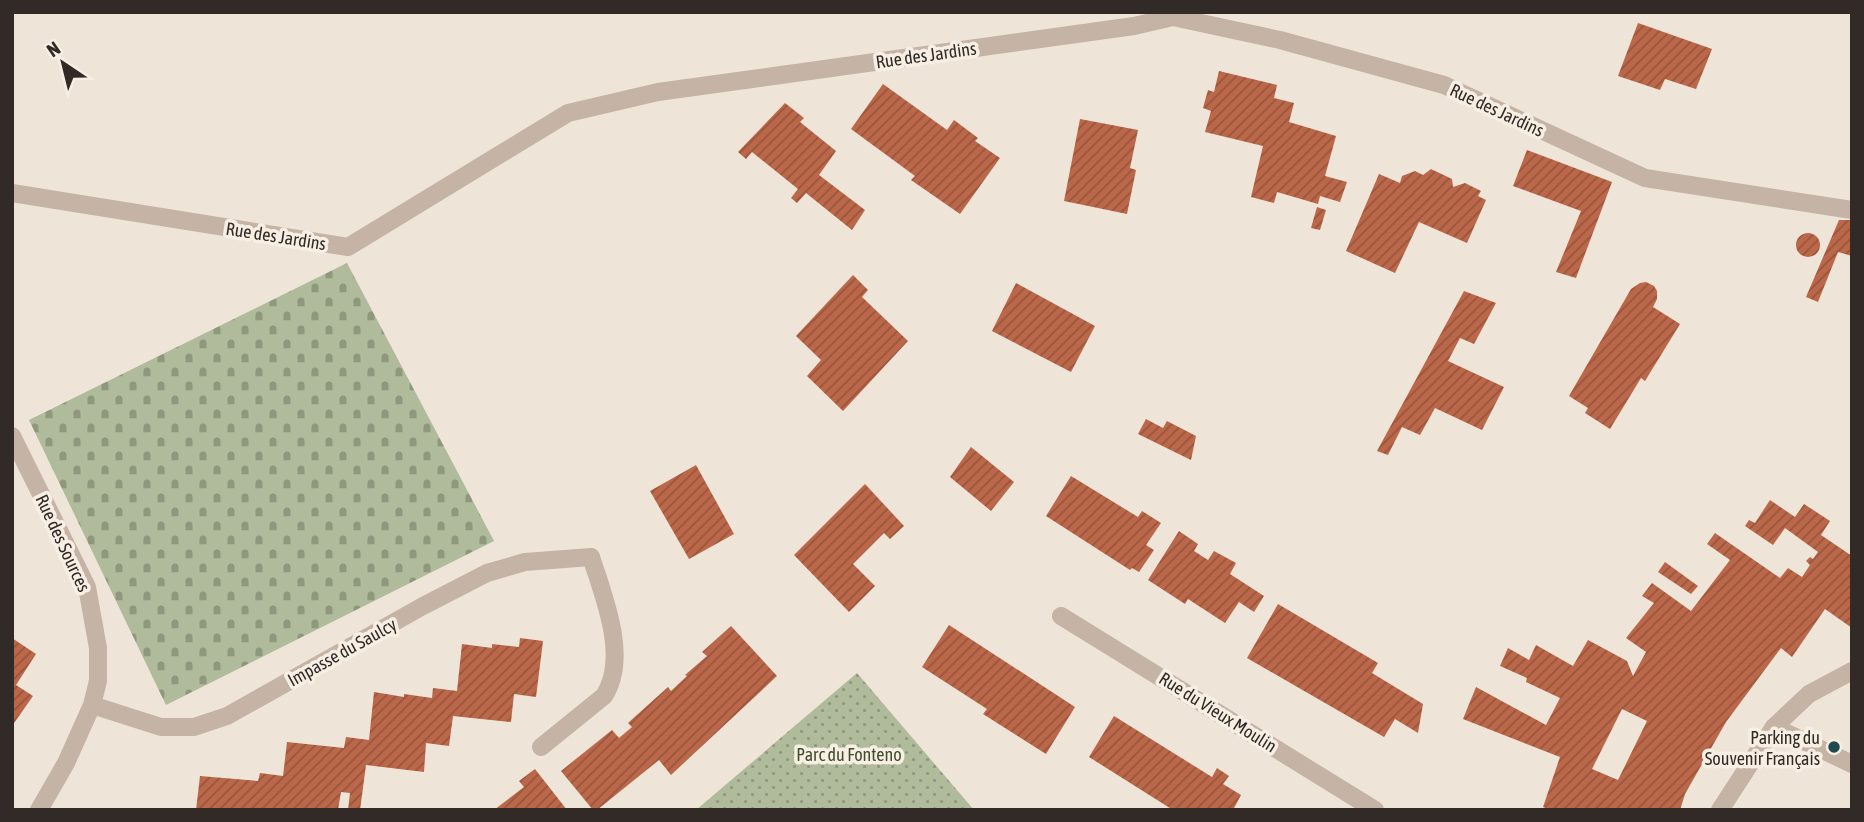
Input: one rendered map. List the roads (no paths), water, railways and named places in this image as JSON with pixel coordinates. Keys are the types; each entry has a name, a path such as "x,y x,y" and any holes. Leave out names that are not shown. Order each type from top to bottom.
{"street":[{"name":"Rue des Jardins","path":"12,193 348,247 568,113 658,92 1134,26 1173,17 1280,40 1444,85 1645,178 1852,210"},
{"name":"Rue des Sources","path":"12,436 87,587 98,648 98,681 92,705 66,763 39,810"},
{"name":"Impasse du Saulcy","path":"92,705 161,727 194,727 227,716 487,573 525,562 591,557 607,605 614,648 611,685 604,696 541,747"},
{"name":"Rue du Vieux Moulin","path":"1061,616 1375,810"},
{"path":"1720,810 1774,727 1809,694 1852,671"},
{"path":"1774,727 1852,764"}],"place":[{"name":"Parking du Souvenir Français","path":"1834,747"}],"park label":[{"name":"Parc du Fonteno","path":"849,754"}]}
